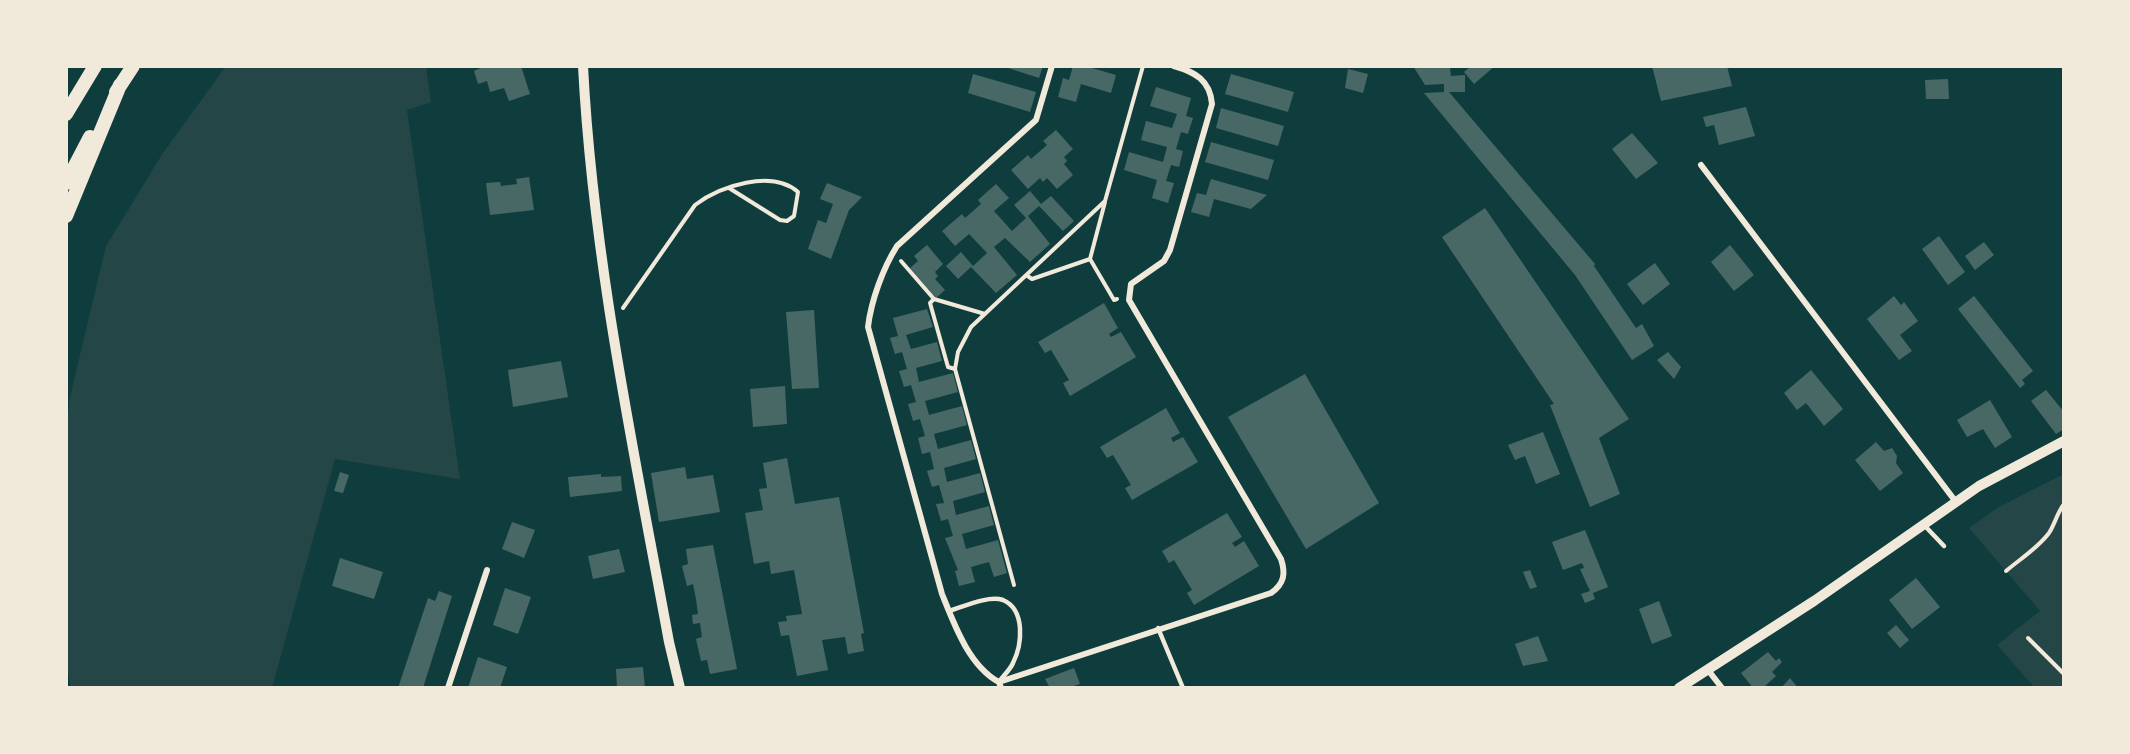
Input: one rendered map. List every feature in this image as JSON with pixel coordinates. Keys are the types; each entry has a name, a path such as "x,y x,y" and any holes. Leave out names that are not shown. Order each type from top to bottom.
{"main road":[{"path":"66,114 95,66"},
{"path":"66,183 120,85 134,66"},
{"path":"66,216 120,85"}],"street":[{"path":"583,66 592,194 612,323 669,642 680,688"},
{"path":"1052,66 1036,120 893,252 870,315 868,327 949,611 984,674 1000,685 1158,628 1271,593 1279,588 1284,579 1284,569 1133,308 1128,292 1136,279 1164,261 1170,250 1212,104 1211,90 1195,72 1174,66"},
{"path":"1701,165 1956,503"},
{"path":"1679,688 1979,486 2064,441"},
{"path":"448,688 487,570"},
{"path":"1708,670 1722,688"}],"lane":[{"path":"1924,525 1944,546"},
{"path":"949,611 991,599 1002,600 1012,607 1021,630 1013,662 1000,685"},
{"path":"1158,628 1183,688"}],"path":[{"path":"1128,292 1114,300 1090,259 1143,66"},
{"path":"612,323 695,205 707,196 729,188 774,181 789,184 798,192 794,216 787,221 780,220 729,188"},
{"path":"1014,585 955,369 964,337 985,314 1105,201"},
{"path":"893,252 934,299 985,314"},
{"path":"1026,275 1032,279 1090,259"},
{"path":"934,299 930,303 948,367 955,369"},
{"path":"2006,571 2050,532 2056,515 2064,504"},
{"path":"2028,638 2064,674"}],"shaded area":[{"path":"226,66 426,66 431,102 407,110 460,479 335,459 272,688 71,688 66,661 66,433 70,397 106,246 163,153"},
{"path":"2064,474 2064,688 2035,688 1997,645 2040,611 1969,528 1997,508"}],"building":[{"path":"485,66 521,66 530,94 509,101 504,88 490,92 487,81 478,84 474,71"},
{"path":"1002,66 1043,66 1039,78"},
{"path":"1073,66 1085,66 1116,75 1111,93 1081,84 1076,102 1058,97 1063,78 1069,80"},
{"path":"1413,66 1440,66 1450,68 1451,76 1465,75 1465,92 1449,92 1595,264 1594,266 1636,328 1642,324 1654,346 1632,360 1575,275 1424,93 1444,92 1444,84 1425,85"},
{"path":"1471,66 1495,66 1474,84 1464,72"},
{"path":"1652,66 1727,66 1732,86 1661,101"},
{"path":"1348,69 1368,74 1363,93 1345,88"},
{"path":"973,74 1036,92 1030,112 968,93"},
{"path":"1231,74 1294,92 1288,112 1225,94"},
{"path":"1948,79 1949,99 1926,99 1925,80"},
{"path":"1156,87 1191,98 1186,116 1193,118 1188,134 1181,132 1176,149 1183,151 1179,167 1171,165 1166,181 1174,183 1168,203 1152,198 1157,180 1124,170 1129,152 1163,162 1167,147 1141,140 1146,121 1172,128 1177,114 1150,106"},
{"path":"1746,107 1755,136 1719,145 1714,125 1706,127 1703,117"},
{"path":"1221,108 1284,126 1278,146 1216,128"},
{"path":"1056,130 1073,149 1064,157 1067,161 1064,164 1073,175 1057,189 1047,178 1043,182 1040,178 1028,189 1011,170 1028,155 1031,159 1047,145 1043,141"},
{"path":"1632,133 1658,163 1636,179 1612,149"},
{"path":"1211,142 1274,160 1268,180 1205,162"},
{"path":"529,177 534,210 490,215 486,183 500,182 501,186 517,184 516,179"},
{"path":"1211,179 1267,195 1251,209 1214,199 1209,217 1191,212 1197,193 1206,195"},
{"path":"827,183 862,197 849,210 831,259 808,249 818,220 826,223 833,204 820,199"},
{"path":"996,184 1009,198 994,211 1012,231 1026,218 1014,205 1030,191 1041,204 1051,196 1074,221 1063,231 1039,206 1028,216 1050,244 1030,262 1005,238 994,247 1017,275 996,293 971,267 958,279 946,266 961,252 973,266 987,253 969,234 955,246 942,231 962,214 965,218 981,204 978,200"},
{"path":"1485,208 1629,419 1599,438 1620,494 1590,507 1550,405 1554,404 1442,237"},
{"path":"1939,236 1965,272 1948,285 1922,249"},
{"path":"1984,242 1994,255 1975,270 1965,256"},
{"path":"927,245 943,264 935,272 938,276 935,279 945,290 936,298 910,268 918,261 914,256"},
{"path":"1730,245 1754,275 1734,291 1711,262"},
{"path":"1655,263 1670,284 1643,305 1627,284"},
{"path":"1894,296 1901,305 1904,302 1918,321 1900,335 1912,351 1899,360 1867,319"},
{"path":"1974,296 2033,371 2022,380 2025,384 2020,388 1958,309"},
{"path":"1104,303 1118,328 1109,334 1111,337 1121,332 1136,357 1070,396 1063,383 1069,380 1051,350 1045,353 1038,342"},
{"path":"927,309 933,327 906,335 911,349 937,342 942,361 916,368 919,382 953,373 958,392 925,401 929,415 962,406 967,425 934,434 938,449 971,440 976,459 944,468 947,482 980,473 985,492 953,501 956,515 989,506 994,525 962,534 966,549 998,540 1007,573 994,577 989,562 971,567 975,582 959,586 955,571 958,570 945,538 953,536 948,519 941,521 936,504 944,503 939,485 932,487 927,471 934,469 930,452 922,454 918,438 925,436 920,419 913,421 908,404 916,402 911,385 904,387 899,371 907,369 902,352 895,354 890,338 898,336 893,318"},
{"path":"814,310 819,388 792,389 786,312"},
{"path":"1668,352 1681,367 1674,379 1657,360"},
{"path":"561,361 568,397 513,407 508,370"},
{"path":"1811,370 1843,409 1824,426 1806,403 1797,410 1784,393"},
{"path":"1305,374 1379,503 1306,549 1228,417"},
{"path":"785,386 787,424 753,427 750,389"},
{"path":"2046,390 2064,412 2064,429 2056,434 2031,401"},
{"path":"1990,400 2012,437 1995,448 1983,429 1967,437 1957,420"},
{"path":"1166,408 1180,433 1171,438 1173,442 1183,437 1198,462 1132,500 1125,488 1131,485 1113,455 1107,458 1100,447"},
{"path":"1543,432 1560,474 1536,484 1525,456 1515,460 1508,445"},
{"path":"1876,442 1884,451 1892,448 1897,456 1896,463 1903,473 1880,491 1855,460"},
{"path":"787,458 795,504 839,497 864,633 861,634 864,651 848,654 845,637 822,640 828,670 797,676 789,635 781,636 778,622 787,621 786,616 802,614 794,570 771,574 769,561 754,564 745,513 763,510 759,489 767,488 763,463"},
{"path":"685,467 687,479 713,475 720,512 659,522 651,473"},
{"path":"340,472 349,475 343,493 334,491"},
{"path":"601,474 601,477 621,476 622,491 570,497 568,477"},
{"path":"1227,513 1242,537 1232,543 1235,547 1244,541 1259,566 1194,605 1187,593 1192,590 1174,560 1169,563 1162,551"},
{"path":"512,522 535,530 524,558 502,549"},
{"path":"1585,530 1608,587 1593,593 1595,599 1585,603 1581,594 1590,591 1580,569 1584,568 1582,563 1563,570 1552,542"},
{"path":"713,545 737,669 710,674 707,660 701,661 696,639 702,637 700,623 693,624 692,615 698,614 693,584 687,586 682,566 688,564 686,549"},
{"path":"619,549 625,572 593,579 588,556"},
{"path":"340,558 383,572 374,599 332,586"},
{"path":"1530,570 1537,587 1530,589 1523,572"},
{"path":"1916,578 1940,607 1912,629 1889,600"},
{"path":"505,588 531,597 518,634 493,625"},
{"path":"439,591 452,596 423,688 398,688 428,598 435,601"},
{"path":"1659,601 1672,636 1652,644 1639,609"},
{"path":"1896,625 1909,640 1900,648 1887,633"},
{"path":"1538,636 1548,661 1523,666 1515,644"},
{"path":"1768,652 1776,661 1779,658 1782,662 1772,672 1776,676 1763,688 1753,688 1741,673"},
{"path":"478,657 507,667 500,688 468,688"},
{"path":"643,667 645,688 617,688 616,669"},
{"path":"1074,668 1080,684 1067,688 1050,688 1045,679"},
{"path":"1790,678 1798,688 1781,688"}]}
